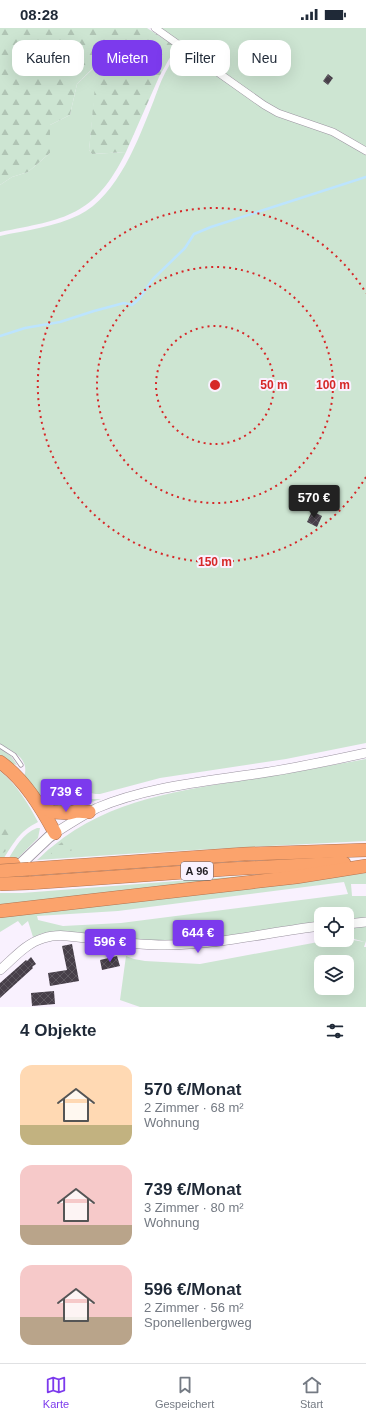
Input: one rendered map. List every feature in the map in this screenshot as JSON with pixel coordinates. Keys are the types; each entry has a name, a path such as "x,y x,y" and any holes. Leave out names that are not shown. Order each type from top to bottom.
{"highway":[{"path":"0,762 15,774 37,803 55,833"},
{"path":"37,803 52,812 69,813 77,810 89,812"},
{"name":"A 96","path":"0,871 250,854 366,850"},
{"name":"A 96","path":"0,884 229,869 366,862"},
{"path":"0,864 14,864 35,869"},
{"name":"A 96","path":"0,911 296,877 366,866"}],"main road":[{"path":"0,884 48,837 55,833"}],"street":[{"path":"155,28 264,105 278,113 333,132 366,151"},
{"path":"55,833 89,812 128,797 149,791 191,783 263,773 366,753"},
{"path":"354,923 366,922"},
{"path":"0,970 14,957 43,938 72,936 146,945 182,945 228,941 314,927"}],"lane":[{"path":"0,746 14,755 21,765"}],"green space":[{"path":"0,28 147,28 170,43 170,58 162,72 162,40 92,40 92,69 77,84 70,115 50,125 50,153 28,172 12,177 0,185"},
{"path":"161,28 366,28 366,147 337,131 273,108 228,76 230,76 230,40 178,40"},
{"path":"170,66 170,76 217,76 267,111 331,135 366,154 366,743 286,759 160,778 100,794 75,789 66,789 63,791 53,808 39,796 24,777 25,765 20,757 0,744 0,236 70,219 93,206 105,194 126,165 165,73"},
{"path":"92,70 92,76 97,76 89,150 92,154 126,152 114,174 102,190 75,212 43,223 0,232 0,185 12,177 28,172 50,153 50,125 70,115 77,84"},
{"path":"96,76 160,76 126,152 92,154 89,150"},
{"path":"0,748 11,756 17,765 10,763 0,756"},
{"path":"366,759 366,841 37,860 75,830 98,817 147,799 199,788"},
{"path":"0,771 12,782 22,795 38,822 21,834 0,862"},
{"path":"70,793 91,799 101,799 76,807 58,809 64,797"},
{"path":"0,820 12,837 5,852 0,854"},
{"path":"37,828 40,828 38,838 15,861 7,861 23,837"},
{"path":"68,838 74,840 77,849 58,854 51,854 51,850"},
{"path":"366,873 366,884 351,884 352,896 366,896 366,919 354,920 354,907 314,907 314,923 269,932 169,943 43,933 33,937 28,921 22,926 18,921 0,932 0,917","holes":["344,882 348,894 121,923 63,926 38,920 37,916 118,911"]},
{"path":"255,875 228,882 0,907 0,893 22,893"},
{"path":"366,926 366,941 364,947 366,947 366,1007 140,1007 120,1000 126,956 145,961 200,964 314,943 314,947 354,947 354,940 365,942 354,939 354,927"}],"building":[{"path":"328,74 333,78 328,85 323,81"},
{"path":"312,511 322,516 317,527 307,522"},
{"path":"72,944 79,981 50,986 48,973 67,970 62,946"},
{"path":"117,956 120,966 102,970 100,960"},
{"path":"31,957 36,964 32,967 33,968 0,998 0,983"},
{"path":"54,991 55,1004 32,1006 31,993"}],"waterway":[{"path":"0,336 25,328 60,322 124,303 132,305 139,299 153,279 185,248 194,234 211,227 366,177"}]}
